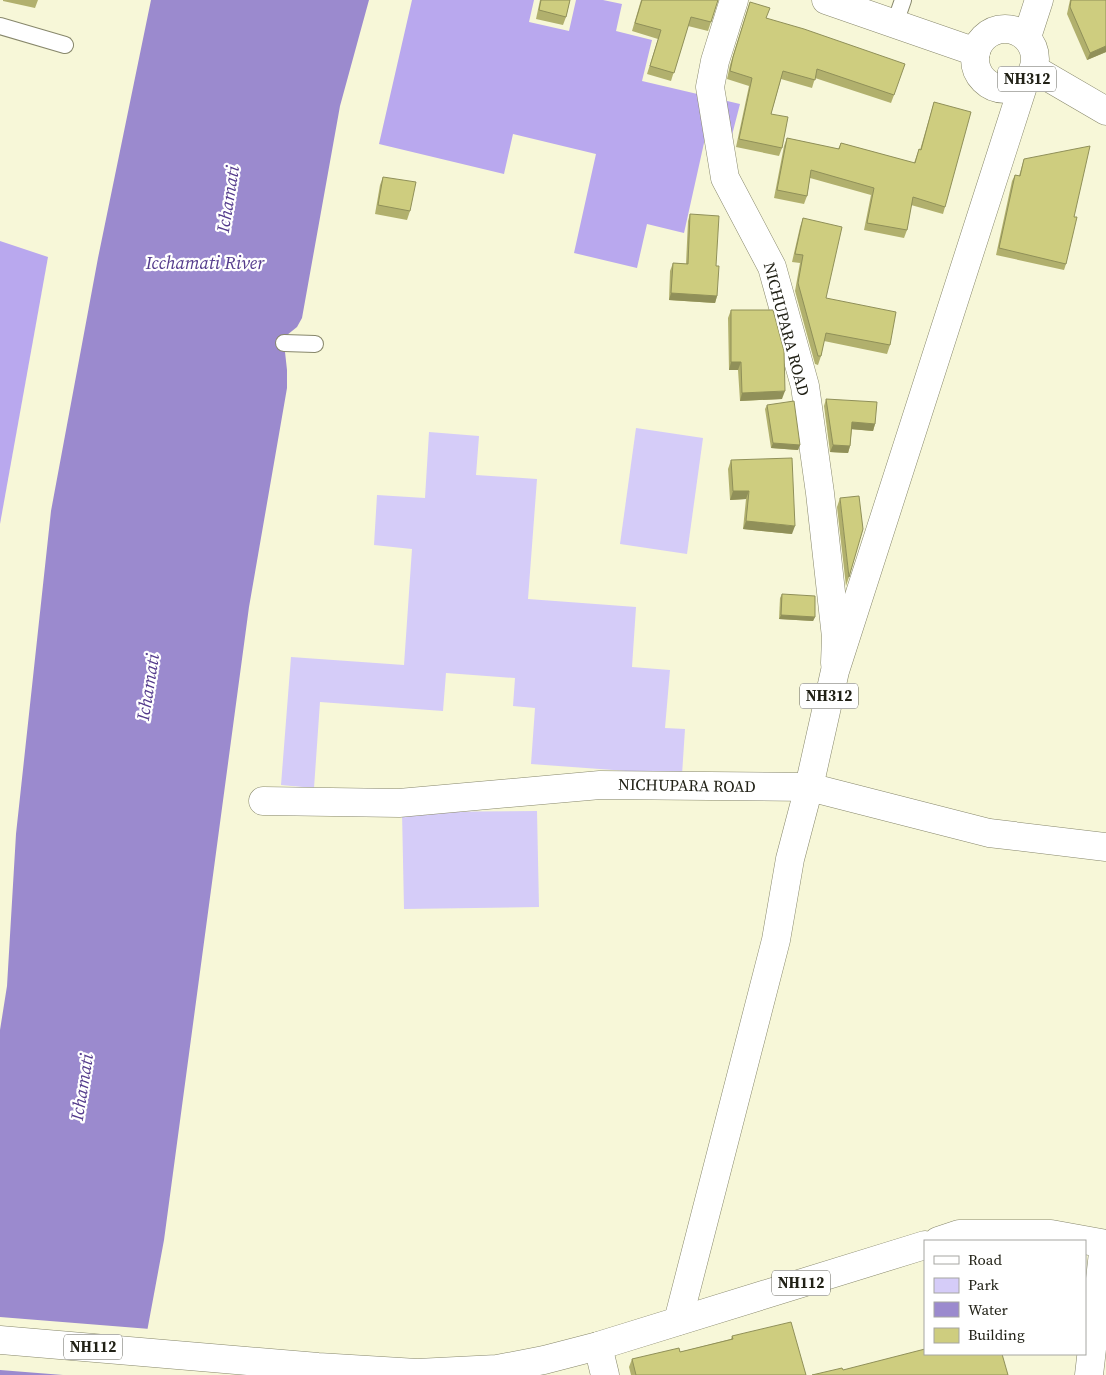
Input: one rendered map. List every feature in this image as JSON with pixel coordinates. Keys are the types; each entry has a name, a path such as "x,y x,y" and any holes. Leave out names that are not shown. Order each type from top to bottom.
{"main road":[{"name":"NICHUPARA ROAD","path":"734,0 715,61 710,87 725,178 772,267 805,386 820,493 835,628 835,671"},
{"path":"826,0 899,12 976,52 983,38 997,30 1012,29 1026,37 1038,0"},
{"name":"NH312","path":"678,1321 776,940 790,859 809,787 835,671 1029,76 1035,52 1026,37"},
{"name":"NH312","path":"976,52 976,65 980,76 989,84 1001,89 1014,88 1029,76"},
{"path":"1029,76 1106,111"},
{"name":"NICHUPARA ROAD","path":"262,800 399,803 600,785 809,787 989,833 1106,847"},
{"path":"941,1240 959,1234 1051,1234 1083,1240"},
{"path":"1086,1240 1105,1244 1089,1375"},
{"name":"NH112","path":"0,1340 318,1367 417,1373 498,1369 544,1360 598,1346 924,1245"},
{"path":"598,1346 605,1375"}],"lane":[{"path":"0,26 65,45"},
{"path":"284,343 315,344"}],"green space":[{"path":"636,428 703,438 687,554 620,544"},
{"path":"429,432 479,436 476,475 537,479 528,599 636,607 632,667 670,670 665,728 685,729 682,775 531,764 535,708 513,706 515,678 446,673 443,711 320,702 314,788 281,785 291,657 404,665 412,549 374,545 377,495 425,498"},
{"path":"537,811 539,907 404,909 402,812"}],"shaded area":[{"path":"412,0 534,0 529,22 569,31 576,0 603,0 622,4 616,31 652,40 642,81 740,104 731,139 706,134 684,233 647,224 637,268 574,253 596,154 513,134 504,174 379,144"},
{"path":"0,241 48,257 0,524"}],"water":[{"name":"Icchamati River","path":"151,0 369,0 340,106 302,318 297,327 287,335 284,343 287,388 249,607 164,1240 139,1375 0,1375 0,1030 7,986 16,834 51,511 98,258"}],"pier":[{"path":"0,1317 150,1329 141,1375 63,1375 0,1370"}],"building":[{"path":"541,0 570,0 566,17 539,10"},
{"path":"642,0 718,0 711,22 691,17 674,73 650,66 661,30 635,23"},
{"path":"1071,0 1106,0 1106,46 1090,53 1070,7"},
{"path":"750,2 770,8 766,18 905,64 894,95 817,69 815,80 783,71 771,114 788,117 782,148 739,139 752,78 730,71"},
{"path":"934,102 971,112 945,207 913,197 907,230 867,223 874,188 811,170 807,196 777,190 787,138 839,149 841,143 915,163 919,149 921,150"},
{"path":"1090,146 1074,217 1077,217 1066,264 999,248 1015,175 1020,176 1024,159"},
{"path":"383,177 416,182 410,211 378,205"},
{"path":"690,214 719,216 716,266 719,266 717,296 671,293 673,263 688,264"},
{"path":"803,218 842,227 826,298 896,312 890,345 826,333 821,356 818,356 798,283 803,255 795,254"},
{"path":"731,310 773,310 784,351 785,391 742,393 741,362 731,362"},
{"path":"826,399 877,402 875,424 852,422 850,446 833,445"},
{"path":"794,401 800,445 773,443 767,405"},
{"path":"792,458 795,526 746,521 749,491 733,491 731,460"},
{"path":"859,496 863,529 849,577 840,498"},
{"path":"782,594 815,596 815,617 781,615"},
{"path":"791,1322 806,1375 636,1375 632,1359 679,1348 680,1352 733,1339 732,1336"},
{"path":"924,1349 924,1355 1002,1355 1008,1375 812,1375 842,1368 843,1370"}],"water label":[{"name":"Ichamati","path":"228,199"},
{"name":"Ichamati","path":"148,687"},
{"name":"Ichamati","path":"82,1087"}]}
